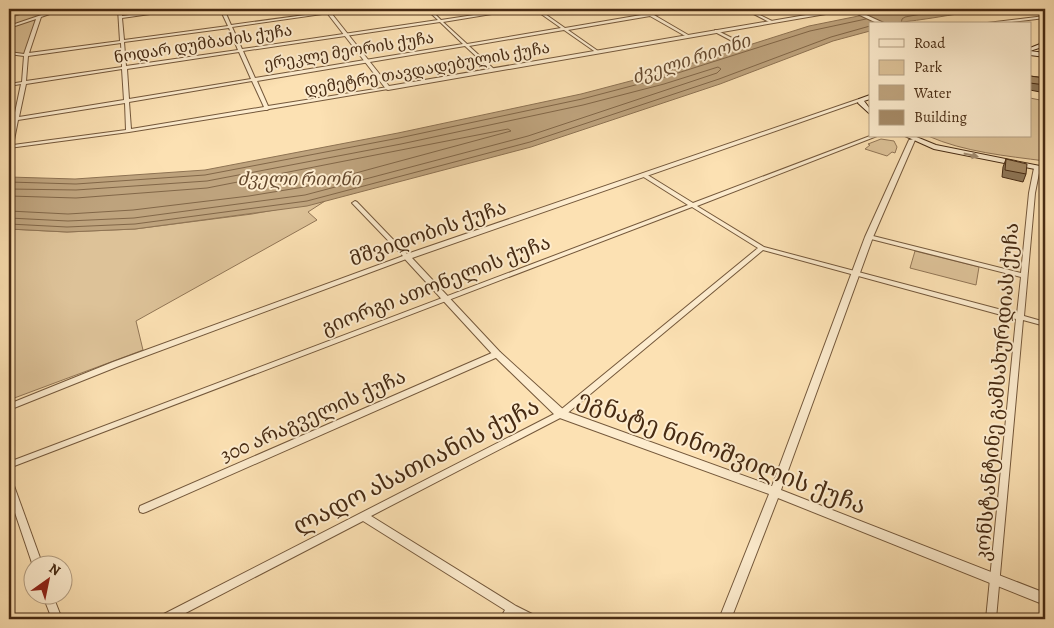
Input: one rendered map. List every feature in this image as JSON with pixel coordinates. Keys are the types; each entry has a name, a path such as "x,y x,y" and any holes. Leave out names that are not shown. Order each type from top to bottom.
{"street":[{"path":"9,27 62,9"},
{"path":"120,9 129,131"},
{"path":"120,17 183,9"},
{"path":"222,9 267,109"},
{"path":"9,53 26,55 328,10 355,9"},
{"path":"428,9 492,70"},
{"name":"ნოდარ დუმბაძის ქუჩა","path":"9,85 520,9"},
{"path":"536,9 597,52"},
{"path":"640,9 688,36"},
{"name":"ერეკლე მეორის ქუჩა","path":"16,119 686,9"},
{"path":"746,9 772,22"},
{"path":"849,9 880,22"},
{"name":"დემეტრე თავდადებულის ქუჩა","path":"10,147 129,131 267,109 849,9"},
{"path":"328,10 388,88"},
{"path":"10,147 24,83 26,55 39,17"},
{"path":"999,22 1045,17"},
{"path":"716,31 733,40"},
{"path":"1032,50 1044,45"},
{"path":"1032,52 1045,55"},
{"name":"მშვიდობის ქუჩა","path":"9,406 116,364 407,257 869,97"},
{"path":"861,100 860,104 868,110"},
{"path":"852,103 868,110"},
{"name":"გიორგი ათონელის ქუჩა","path":"9,465 870,138"},
{"path":"725,619 775,492 869,237 910,138 934,147 1041,169"},
{"name":"კონსტანტინე გამსახურდიას ქუჩა","path":"991,619 1032,194 1041,169"},
{"path":"644,176 762,248 1045,324"},
{"path":"355,203 407,257"},
{"path":"869,237 1024,276"},
{"name":"ლადო ასათიანის ქუჩა","path":"164,619 561,414 762,248"},
{"name":"ეგნატე ნინოშვილის ქუჩა","path":"407,257 497,354 561,414 775,492 1045,599"},
{"name":"300 არაგველის ქუჩა","path":"143,510 497,354"},
{"path":"9,483 35,556"},
{"path":"363,516 512,609 532,619"},
{"path":"52,606 57,619"},
{"path":"505,619 512,609"}],"green space":[{"path":"37,9 58,9 39,15 26,55 9,53 9,18"},
{"path":"1032,98 1045,101 1045,161 971,150 934,138 1032,138"},
{"path":"881,139 894,141 897,147 895,153 892,152 887,156 865,149 870,145 868,144"},
{"path":"325,201 308,212 317,220 136,321 143,350 9,400 9,229 67,232 135,229 252,214"},
{"path":"915,251 979,267 976,285 910,268"}],"water":[{"name":"ძველი რიონი","path":"893,9 995,9 901,22 869,22 869,31 833,41 720,84 531,147 307,206 135,229 67,232 9,229 9,177 75,179 205,170 398,133 581,94 661,73 809,26"}],"building":[{"path":"1032,76 1045,78 1045,85 1032,83"},
{"path":"1006,159 1027,164 1026,174 1005,170"}]}
